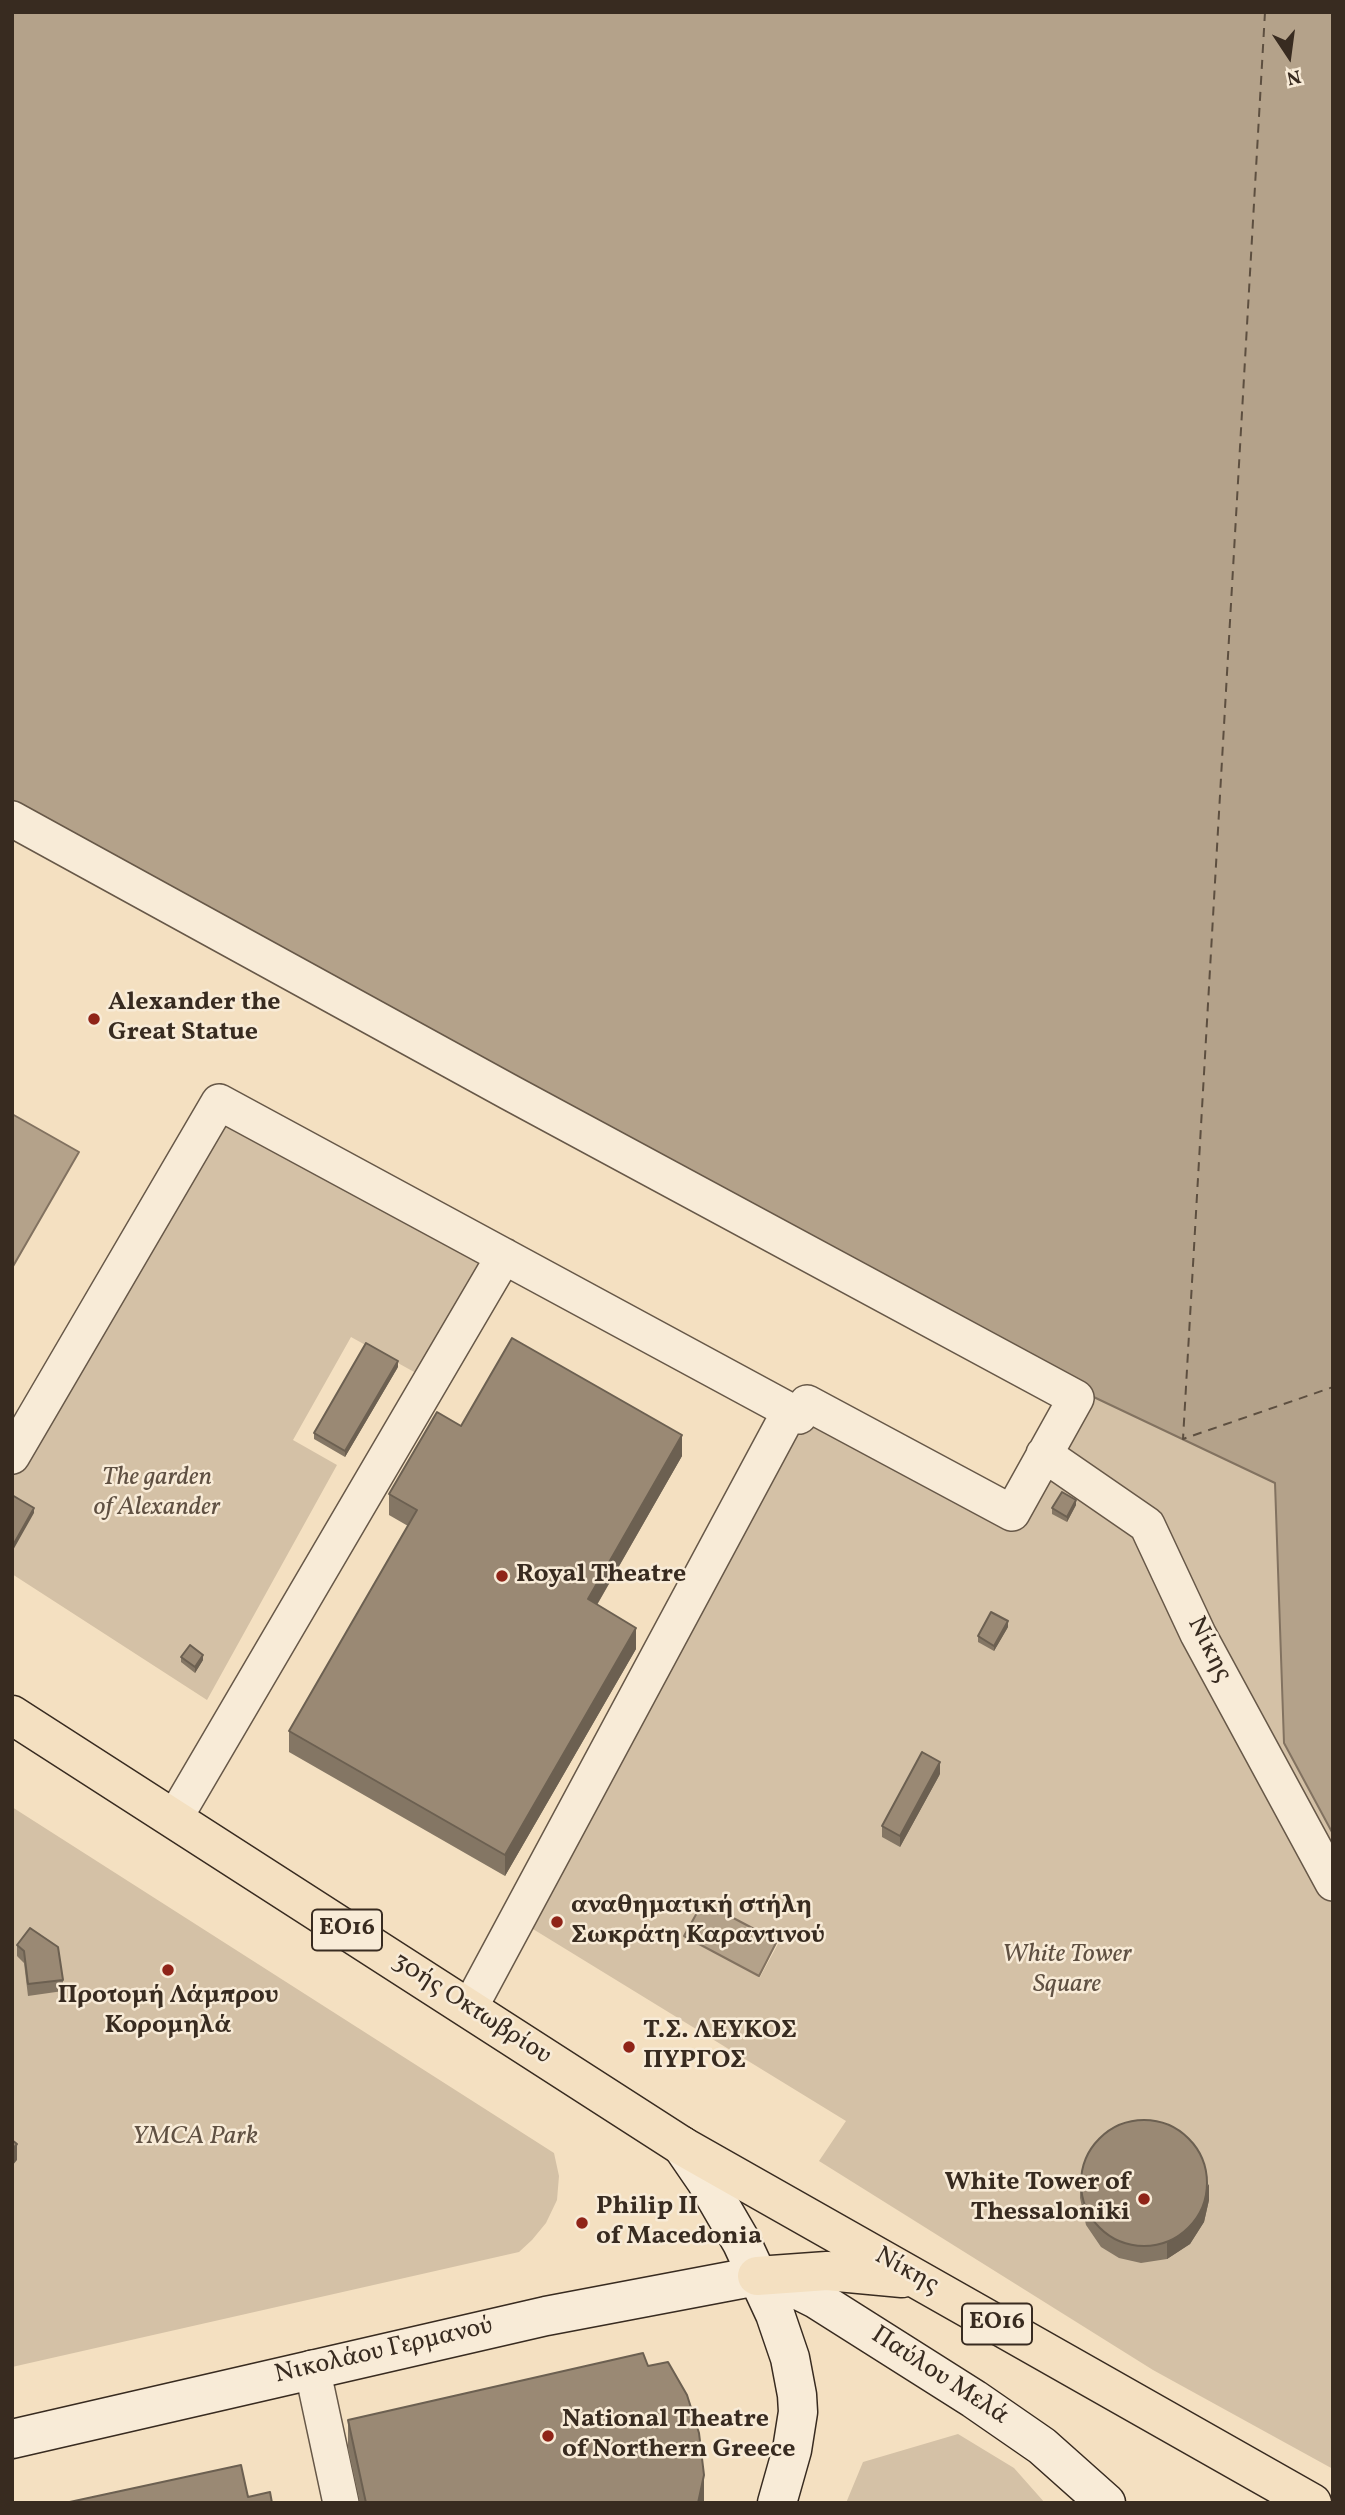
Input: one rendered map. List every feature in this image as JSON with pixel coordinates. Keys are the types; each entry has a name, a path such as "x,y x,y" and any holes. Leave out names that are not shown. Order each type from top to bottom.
{"main road":[{"name":"30ής Οκτωβρίου","path":"12,1715 682,2146"},
{"path":"682,2146 715,2196 757,2276 781,2330 790,2358 798,2413 792,2450 777,2503"},
{"name":"Νίκης","path":"682,2146 1312,2503"},
{"path":"757,2276 844,2272 921,2281"},
{"name":"Νικολάου Γερμανού","path":"12,2439 546,2316 757,2276"},
{"name":"Παύλου Μελά","path":"757,2276 816,2299 974,2399 1042,2446 1106,2503"}],"street":[{"path":"12,819 579,1130 1076,1398 1012,1513 807,1403 799,1416 219,1102 12,1456"},
{"path":"174,1819 504,1256"},
{"path":"470,2009 790,1411"},
{"name":"Νίκης","path":"1044,1454 1147,1525 1198,1634 1333,1883"},
{"path":"312,2368 341,2503"}],"green space":[{"name":"The garden of Alexander","path":"219,1102 496,1252 425,1378 351,1337 293,1440 337,1465 207,1700 12,1574 12,1455"},
{"name":"White Tower Square","path":"1081,1391 1275,1483 1284,1743 1333,1834 1333,2469 1153,2370 819,2161 846,2121 528,1926 799,1416 1011,1513","holes":["703,1902 779,1942 760,1977 684,1936"]},
{"name":"YMCA Park","path":"12,1807 554,2153 559,2176 557,2200 546,2223 519,2252 12,2367"},
{"path":"958,2434 1014,2468 1045,2503 846,2503 863,2462"}],"shaded area":[{"path":"12,12 1333,12 1333,1834 1284,1743 1275,1483 1081,1391 12,807"},
{"path":"12,1114 79,1152 12,1268"},
{"path":"703,1902 777,1941 759,1976 684,1936"}],"building":[{"name":"Royal Theatre","path":"512,1338 682,1435 588,1599 636,1628 505,1855 289,1731 417,1510 389,1494 437,1412 461,1426"},
{"path":"366,1343 398,1361 345,1451 314,1433"},
{"path":"1062,1492 1076,1500 1067,1517 1052,1508"},
{"path":"12,1495 34,1508 12,1547"},
{"path":"991,1612 1008,1621 994,1646 978,1636"},
{"path":"190,1645 203,1655 195,1667 181,1657"},
{"path":"922,1752 940,1762 900,1836 882,1826"},
{"path":"30,1928 58,1947 63,1980 28,1984 24,1951 17,1945"},
{"name":"White Tower of Thessaloniki","path":"1144,2120 1168,2125 1189,2138 1202,2159 1207,2183 1202,2207 1189,2228 1168,2241 1144,2246 1120,2241 1099,2228 1086,2207 1081,2183 1086,2159 1099,2138 1120,2125"},
{"name":"National Theatre of Northern Greece","path":"643,2353 648,2366 668,2362 687,2395 699,2433 704,2475 698,2503 366,2503 348,2420"},
{"path":"241,2465 248,2497 270,2492 272,2503 65,2503"}],"ferry route":[{"path":"1265,12 1183,1439 1333,1387"}],"place":[{"name":"Alexander the Great Statue","path":"94,1019"},
{"name":"Royal Theatre","path":"502,1576"},
{"name":"αναθηματική στήλη Σωκράτη Καραντινού","path":"557,1922"},
{"name":"Προτομή Λάμπρου Κορομηλά","path":"168,1970"},
{"name":"Τ.Σ. ΛΕΥΚΟΣ ΠΥΡΓΟΣ","path":"629,2047"},
{"name":"White Tower of Thessaloniki","path":"1144,2199"},
{"name":"Philip II of Macedonia","path":"582,2223"},
{"name":"National Theatre of Northern Greece","path":"548,2436"}]}
